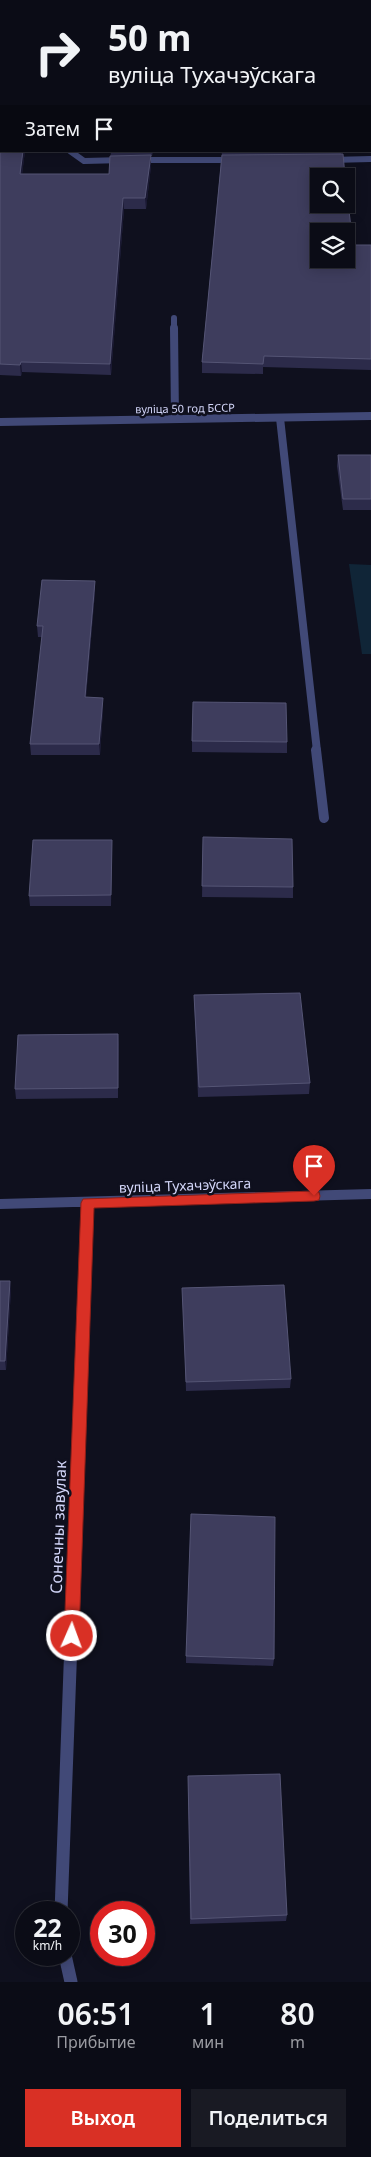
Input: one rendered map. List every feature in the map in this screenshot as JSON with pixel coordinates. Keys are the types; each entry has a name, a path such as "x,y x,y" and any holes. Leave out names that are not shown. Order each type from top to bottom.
{"street":[{"path":"71,152 84,161 242,160"},
{"path":"322,160 371,159"},
{"path":"174,318 175,419"},
{"name":"вуліца 50 год БССР","path":"0,422 371,416"},
{"path":"280,418 324,818"},
{"name":"вуліца Тухачэўскага","path":"0,1204 371,1194"},
{"name":"Сонечны завулак","path":"62,1901 88,1203"},
{"path":"67,1966 71,1982"}],"water":[{"path":"349,564 371,565 371,654 362,654"}],"building":[{"path":"0,152 23,152 20,174 109,174 110,156 151,155 145,198 123,198 110,364 21,362 20,365 0,364"},
{"path":"343,154 344,168 310,168 310,213 349,213 350,223 310,223 310,268 355,268 355,245 371,245 371,359 264,356 263,364 202,362 222,155"},
{"path":"338,455 371,455 371,499 343,499"},
{"path":"42,580 95,581 85,697 103,698 99,744 30,744 43,626 37,626"},
{"path":"193,702 286,703 287,742 192,741"},
{"path":"203,837 292,839 293,887 202,886"},
{"path":"33,840 112,840 111,895 29,896"},
{"path":"300,993 310,1083 199,1087 194,995"},
{"path":"118,1034 118,1088 15,1089 18,1035"},
{"path":"0,1281 10,1281 5,1361 0,1361"},
{"path":"284,1285 291,1379 186,1382 182,1288"},
{"path":"191,1514 275,1517 274,1659 186,1656"},
{"path":"280,1774 287,1915 191,1919 188,1776"}],"route":[{"path":"72,1636 88,1203 314,1196"}]}
